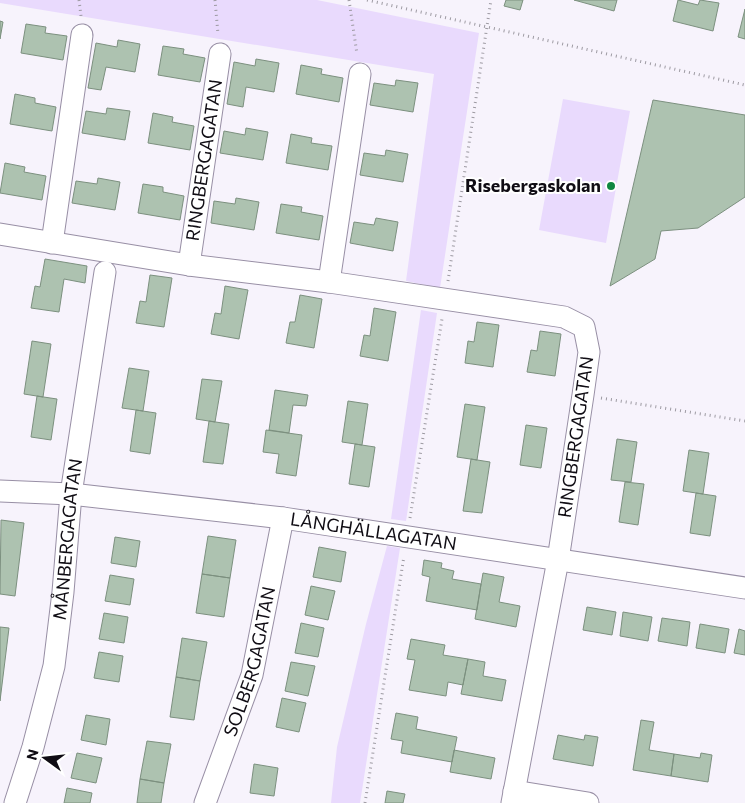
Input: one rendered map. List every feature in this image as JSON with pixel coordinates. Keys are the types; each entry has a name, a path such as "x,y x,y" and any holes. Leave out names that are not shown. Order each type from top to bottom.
{"street":[{"path":"52,242 82,34"},
{"name":"RINGBERGAGATAN","path":"189,265 220,54"},
{"path":"329,282 360,74"},
{"name":"RINGBERGAGATAN","path":"0,234 189,265 329,282 564,317 584,327 589,352 583,395 558,560 513,797"},
{"name":"MÅNBERGAGATAN","path":"15,803 33,747 54,666 63,592 71,494 105,272"},
{"name":"LÅNGHÄLLAGATAN","path":"0,491 71,494 283,518 745,588"},
{"name":"SOLBERGAGATAN","path":"205,803 252,675 283,518"},
{"path":"513,797 588,803"}],"path":[{"path":"215,0 220,54"},
{"path":"349,0 360,74"},
{"path":"367,0 745,85"},
{"path":"366,803 446,299 486,26 492,0"},
{"path":"583,395 745,421"}],"shaded area":[{"path":"0,0 317,0 479,33 440,288 406,281 434,74 0,3"},
{"path":"563,99 630,111 606,243 539,230"},
{"path":"421,310 437,313 406,521 391,519"},
{"path":"387,546 400,548 360,803 331,803 337,747 366,624"}],"building":[{"path":"506,0 523,0 520,10 504,6"},
{"path":"574,0 617,0 614,11"},
{"path":"678,0 698,5 700,0 719,3 713,31 673,21"},
{"path":"745,9 745,39 738,37"},
{"path":"0,21 3,22 0,39"},
{"path":"26,24 46,27 45,33 67,36 63,60 21,53"},
{"path":"118,40 140,44 135,72 106,67 101,90 88,88 96,43 117,47"},
{"path":"163,46 184,49 183,54 205,58 200,82 158,75"},
{"path":"256,59 279,63 274,92 246,87 243,107 227,104 234,62 255,66"},
{"path":"301,65 322,69 321,74 343,78 339,102 296,94"},
{"path":"396,80 418,83 413,112 370,105 374,83 395,86"},
{"path":"15,94 35,98 35,103 56,107 52,131 10,124"},
{"path":"653,100 745,115 745,197 698,228 661,231 655,259 610,286"},
{"path":"107,108 130,111 125,140 82,133 86,111 106,114"},
{"path":"153,113 173,117 172,122 194,126 190,150 148,143"},
{"path":"246,128 268,132 263,160 220,153 224,131 245,135"},
{"path":"291,134 312,138 311,143 332,146 328,170 286,163"},
{"path":"386,150 408,154 403,182 360,175 364,153 385,156"},
{"path":"5,163 25,167 24,172 46,176 42,200 0,193"},
{"path":"98,178 120,182 115,210 72,203 76,181 97,184"},
{"path":"143,184 163,187 163,192 184,196 180,220 138,213"},
{"path":"236,198 259,202 254,230 211,223 214,201 235,204"},
{"path":"281,204 302,207 301,212 323,216 319,240 276,233"},
{"path":"376,218 398,222 393,251 350,243 354,222 374,225"},
{"path":"45,259 87,266 85,283 64,279 59,312 31,308 35,286 40,287"},
{"path":"150,275 172,278 164,327 136,323 140,301 146,302"},
{"path":"225,286 248,290 239,339 211,334 215,313 221,314"},
{"path":"300,295 322,299 314,348 286,343 290,322 295,322"},
{"path":"374,308 396,312 388,361 360,356 364,335 370,336"},
{"path":"477,322 499,325 493,367 465,363 468,341 474,342"},
{"path":"540,331 561,334 555,376 527,372 531,350 537,351"},
{"path":"32,341 51,344 43,397 24,394"},
{"path":"129,368 149,371 143,411 122,408"},
{"path":"202,379 222,381 215,422 196,419"},
{"path":"275,390 308,395 306,406 293,405 289,433 269,430"},
{"path":"37,396 57,399 51,440 31,437"},
{"path":"348,401 368,404 362,445 342,442"},
{"path":"465,404 485,407 477,460 457,457"},
{"path":"136,410 156,413 150,454 130,451"},
{"path":"209,421 229,424 223,464 203,462"},
{"path":"526,425 547,428 541,468 520,465"},
{"path":"266,430 302,435 296,476 276,473 279,454 263,452"},
{"path":"617,439 637,442 631,482 611,480"},
{"path":"355,444 375,447 369,487 349,484"},
{"path":"689,450 709,453 703,494 683,491"},
{"path":"471,459 490,462 482,513 463,511"},
{"path":"625,482 644,484 638,525 619,522"},
{"path":"696,493 716,496 710,536 690,533"},
{"path":"1,520 24,523 15,596 0,594"},
{"path":"208,536 236,540 230,578 202,574"},
{"path":"115,537 140,541 136,567 111,563"},
{"path":"319,547 346,552 341,582 313,577"},
{"path":"424,560 442,563 441,568 454,571 452,579 481,584 477,610 426,601 430,577 422,575"},
{"path":"483,573 504,577 499,602 520,606 516,627 475,619"},
{"path":"202,574 230,578 224,617 196,613"},
{"path":"110,575 134,579 130,605 105,601"},
{"path":"311,586 335,591 328,620 305,615"},
{"path":"587,607 616,612 612,635 583,630"},
{"path":"623,612 652,617 648,641 620,636"},
{"path":"104,613 128,617 124,643 99,639"},
{"path":"662,618 690,622 687,646 658,641"},
{"path":"301,623 324,628 318,657 295,653"},
{"path":"700,624 729,629 725,653 696,648"},
{"path":"0,627 9,628 0,701"},
{"path":"739,629 745,631 745,655 734,653"},
{"path":"182,638 207,642 200,681 176,677"},
{"path":"411,639 445,645 443,655 468,659 463,685 448,682 446,696 409,690 415,660 407,659"},
{"path":"99,652 123,656 119,682 94,678"},
{"path":"468,659 485,662 483,676 506,680 502,701 461,694"},
{"path":"291,662 315,666 308,696 285,691"},
{"path":"176,677 200,681 194,720 170,717"},
{"path":"282,698 306,703 299,732 276,727"},
{"path":"396,713 418,717 416,729 457,737 452,762 401,753 403,741 391,739"},
{"path":"86,715 110,719 106,745 81,740"},
{"path":"641,720 654,722 649,750 674,754 671,776 633,770"},
{"path":"558,735 584,740 585,735 598,737 593,766 553,759"},
{"path":"147,741 171,744 164,783 140,779"},
{"path":"454,750 495,758 491,779 450,772"},
{"path":"77,753 102,758 96,783 71,778"},
{"path":"701,753 712,755 708,782 671,776 674,754 700,758"},
{"path":"254,764 278,768 274,796 250,793"},
{"path":"140,779 164,783 161,803 137,803"},
{"path":"67,788 92,793 90,803 64,803"},
{"path":"387,791 405,794 403,803 385,803"}],"place":[{"name":"Risebergaskolan","path":"611,186"}]}
